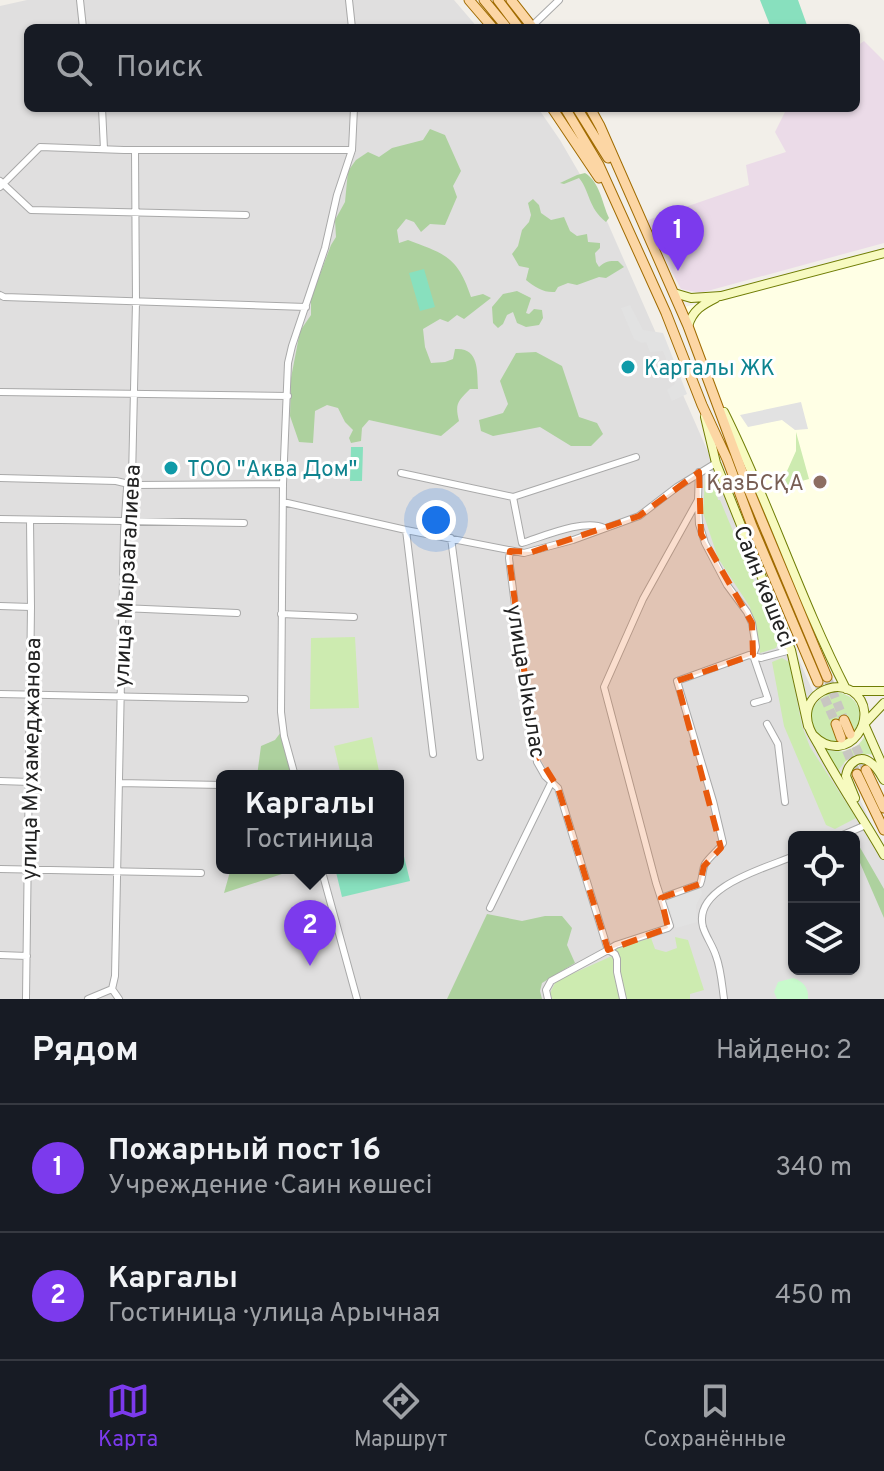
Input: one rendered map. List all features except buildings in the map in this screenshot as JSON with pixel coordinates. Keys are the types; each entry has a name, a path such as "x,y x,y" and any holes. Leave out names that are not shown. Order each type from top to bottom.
{"main road":[{"path":"469,0 490,24"},
{"path":"484,0 504,24"},
{"path":"498,0 516,24"},
{"path":"511,0 531,24"},
{"path":"555,112 594,169 621,216"},
{"path":"567,112 599,165 621,216"},
{"path":"579,112 625,185"},
{"path":"592,112 625,185"},
{"name":"Саин көшесі","path":"625,185 681,308 711,387"},
{"name":"Саин көшесі","path":"621,216 666,313 702,405"},
{"path":"702,405 727,459 752,526 822,679 711,387"},
{"path":"840,722 846,736"},
{"path":"884,808 862,772 884,830"}],"street":[{"path":"80,0 83,24"},
{"path":"349,0 352,24"},
{"path":"536,24 559,0"},
{"path":"102,112 104,149"},
{"path":"294,770 282,724 283,484 288,363 352,150 354,112"},
{"path":"246,215 31,210 1,184 40,147 352,150"},
{"name":"улица Мырзагалиева","path":"112,989 115,976 125,521 127,488 132,478 135,150"},
{"path":"688,326 694,311 721,296 884,253"},
{"path":"674,293 691,298 721,296"},
{"path":"0,295 306,307"},
{"name":"Саин көшесі","path":"711,387 752,470 825,647 849,690"},
{"path":"0,392 288,396"},
{"name":"Саин көшесі","path":"702,405 716,463 791,650 808,726"},
{"path":"401,473 513,497 636,457"},
{"path":"283,502 510,551 532,552 639,516 716,463"},
{"path":"699,472 699,524 705,543 752,623 756,647 753,655 768,699 754,703"},
{"path":"0,478 116,481 133,485 283,484"},
{"path":"513,497 522,543 583,525 604,528"},
{"path":"548,999 546,990 551,981 616,945 670,926 604,690 643,599 698,500"},
{"path":"0,519 244,523"},
{"name":"улица Мухамеджанова","path":"26,999 31,694 30,520"},
{"path":"406,530 433,754"},
{"path":"451,538 480,757"},
{"name":"улица Ыкылас","path":"510,551 535,751 541,769 558,788 608,950 617,959 623,999"},
{"path":"0,606 31,607"},
{"path":"122,608 237,613"},
{"path":"281,614 354,617"},
{"path":"661,898 700,884 704,866 723,843 677,681 749,655 761,658 791,650"},
{"path":"884,691 833,687 815,697 808,710 808,726 884,855"},
{"path":"849,690 859,697 864,706 865,724 884,769"},
{"path":"0,694 245,699"},
{"path":"813,735 826,745 845,745 857,738 884,703"},
{"path":"767,724 778,744 785,802"},
{"path":"866,825 847,782 846,771 853,761 863,759 874,765 884,780"},
{"path":"0,781 30,782"},
{"path":"490,908 552,781"},
{"path":"119,783 216,785"},
{"path":"852,831 866,825"},
{"path":"724,999 717,958 702,925 708,899 723,886 788,859"},
{"path":"0,869 201,873"},
{"path":"323,874 357,999"},
{"path":"0,955 27,956"},
{"path":"88,999 112,989 119,999"}],"highlighted area":[{"path":"699,472 701,534 752,623 753,655 677,681 721,848 704,866 700,884 661,898 668,928 608,950 558,788 535,751 509,558 510,551 532,552 639,516"}],"shaded area":[{"path":"27,0 454,0 475,24 24,24 24,112 541,112 606,219 884,854 884,999 0,999 0,6"},
{"path":"864,41 884,61 884,243 700,293 681,289 645,221 749,185 746,165 786,152 775,132 785,112 860,112 860,44"},
{"name":"ҚазБСҚА","path":"884,253 884,691 846,689 711,387 681,308"},
{"path":"630,305 643,330 663,333 687,394 672,401 667,390 675,384 663,351 650,352 646,342 634,339 621,308"},
{"path":"801,402 808,429 795,430 782,420 748,427 740,415"},
{"path":"700,886 702,894 696,905 697,922 676,928 666,898"}],"green space":[{"path":"760,0 798,0 807,24 769,24"},
{"path":"430,129 445,135 461,171 453,186 457,197 445,225 430,224 421,232 414,222 406,219 397,230 399,243 408,240 441,254 461,273 471,297 483,294 491,298 464,319 457,315 448,322 440,319 423,329 431,363 453,359 455,349 463,349 473,356 478,389 470,389 462,397 457,407 459,421 441,436 369,420 362,428 361,441 351,443 349,438 353,430 338,408 327,405 315,411 313,443 299,442 290,416 291,378 300,331 311,315 311,298 336,237 335,220 345,202 348,171 356,160 368,152 379,157 392,148 423,140"},
{"path":"585,173 600,193 609,218 606,222 592,205 579,178 560,183"},
{"path":"533,199 541,213 551,220 564,217 570,231 577,236 587,234 588,242 600,243 595,253 599,267 618,261 624,267 606,278 599,277 577,285 568,283 558,287 555,292 529,283 526,280 529,268 519,266 512,254 518,246 522,230 529,222 528,203"},
{"path":"424,269 435,307 420,311 409,273"},
{"path":"517,291 531,298 526,313 534,309 542,310 543,318 539,325 526,327 517,323 513,312 498,328 493,323 492,307 503,294"},
{"path":"536,352 562,366 579,417 597,423 603,434 591,446 571,446 540,427 493,436 481,431 479,420 503,413 508,404 500,381 516,353"},
{"path":"796,432 809,479 783,486 796,451"},
{"path":"351,447 363,447 362,481 350,481"},
{"path":"705,479 715,484 718,500 779,641 776,648 760,653 750,607 718,558 703,513"},
{"path":"355,637 359,708 310,709 311,638"},
{"path":"782,658 789,662 802,726 810,747 856,818 835,829 826,825 784,726 772,662"},
{"path":"836,692 850,697 858,706 859,717 856,728 840,742 829,741 817,733 811,720 811,713 818,702"},
{"path":"281,732 291,770 258,770 261,746 275,740"},
{"path":"866,733 874,755 852,756 837,772 825,749 850,750 859,744"},
{"path":"372,737 379,770 340,770 334,746"},
{"path":"860,847 884,889 884,918 860,863"},
{"path":"404,856 410,881 342,897 336,874 404,874"},
{"path":"229,874 282,874 224,893"},
{"path":"487,914 522,921 562,916 572,928 567,945 575,963 542,983 542,999 447,999"},
{"path":"675,937 688,940 704,990 690,994 690,999 552,999 550,993 556,981 612,956 616,948 651,938 655,949 666,952 677,948"},
{"path":"793,978 805,986 808,999 777,999 774,992 778,982"}],"tunnel":[{"path":"827,677 844,720"},
{"path":"819,685 836,724"},
{"path":"850,734 866,770"},
{"path":"841,738 857,774"}],"place":[{"name":"Пожарный пост 16","path":"678,271"},
{"name":"Каргалы ЖК","path":"628,367"},
{"name":"ТОО \"Аква Дом\"","path":"171,468"},
{"name":"ҚазБСҚА","path":"820,482"},
{"name":"Каргалы","path":"310,966"}]}
